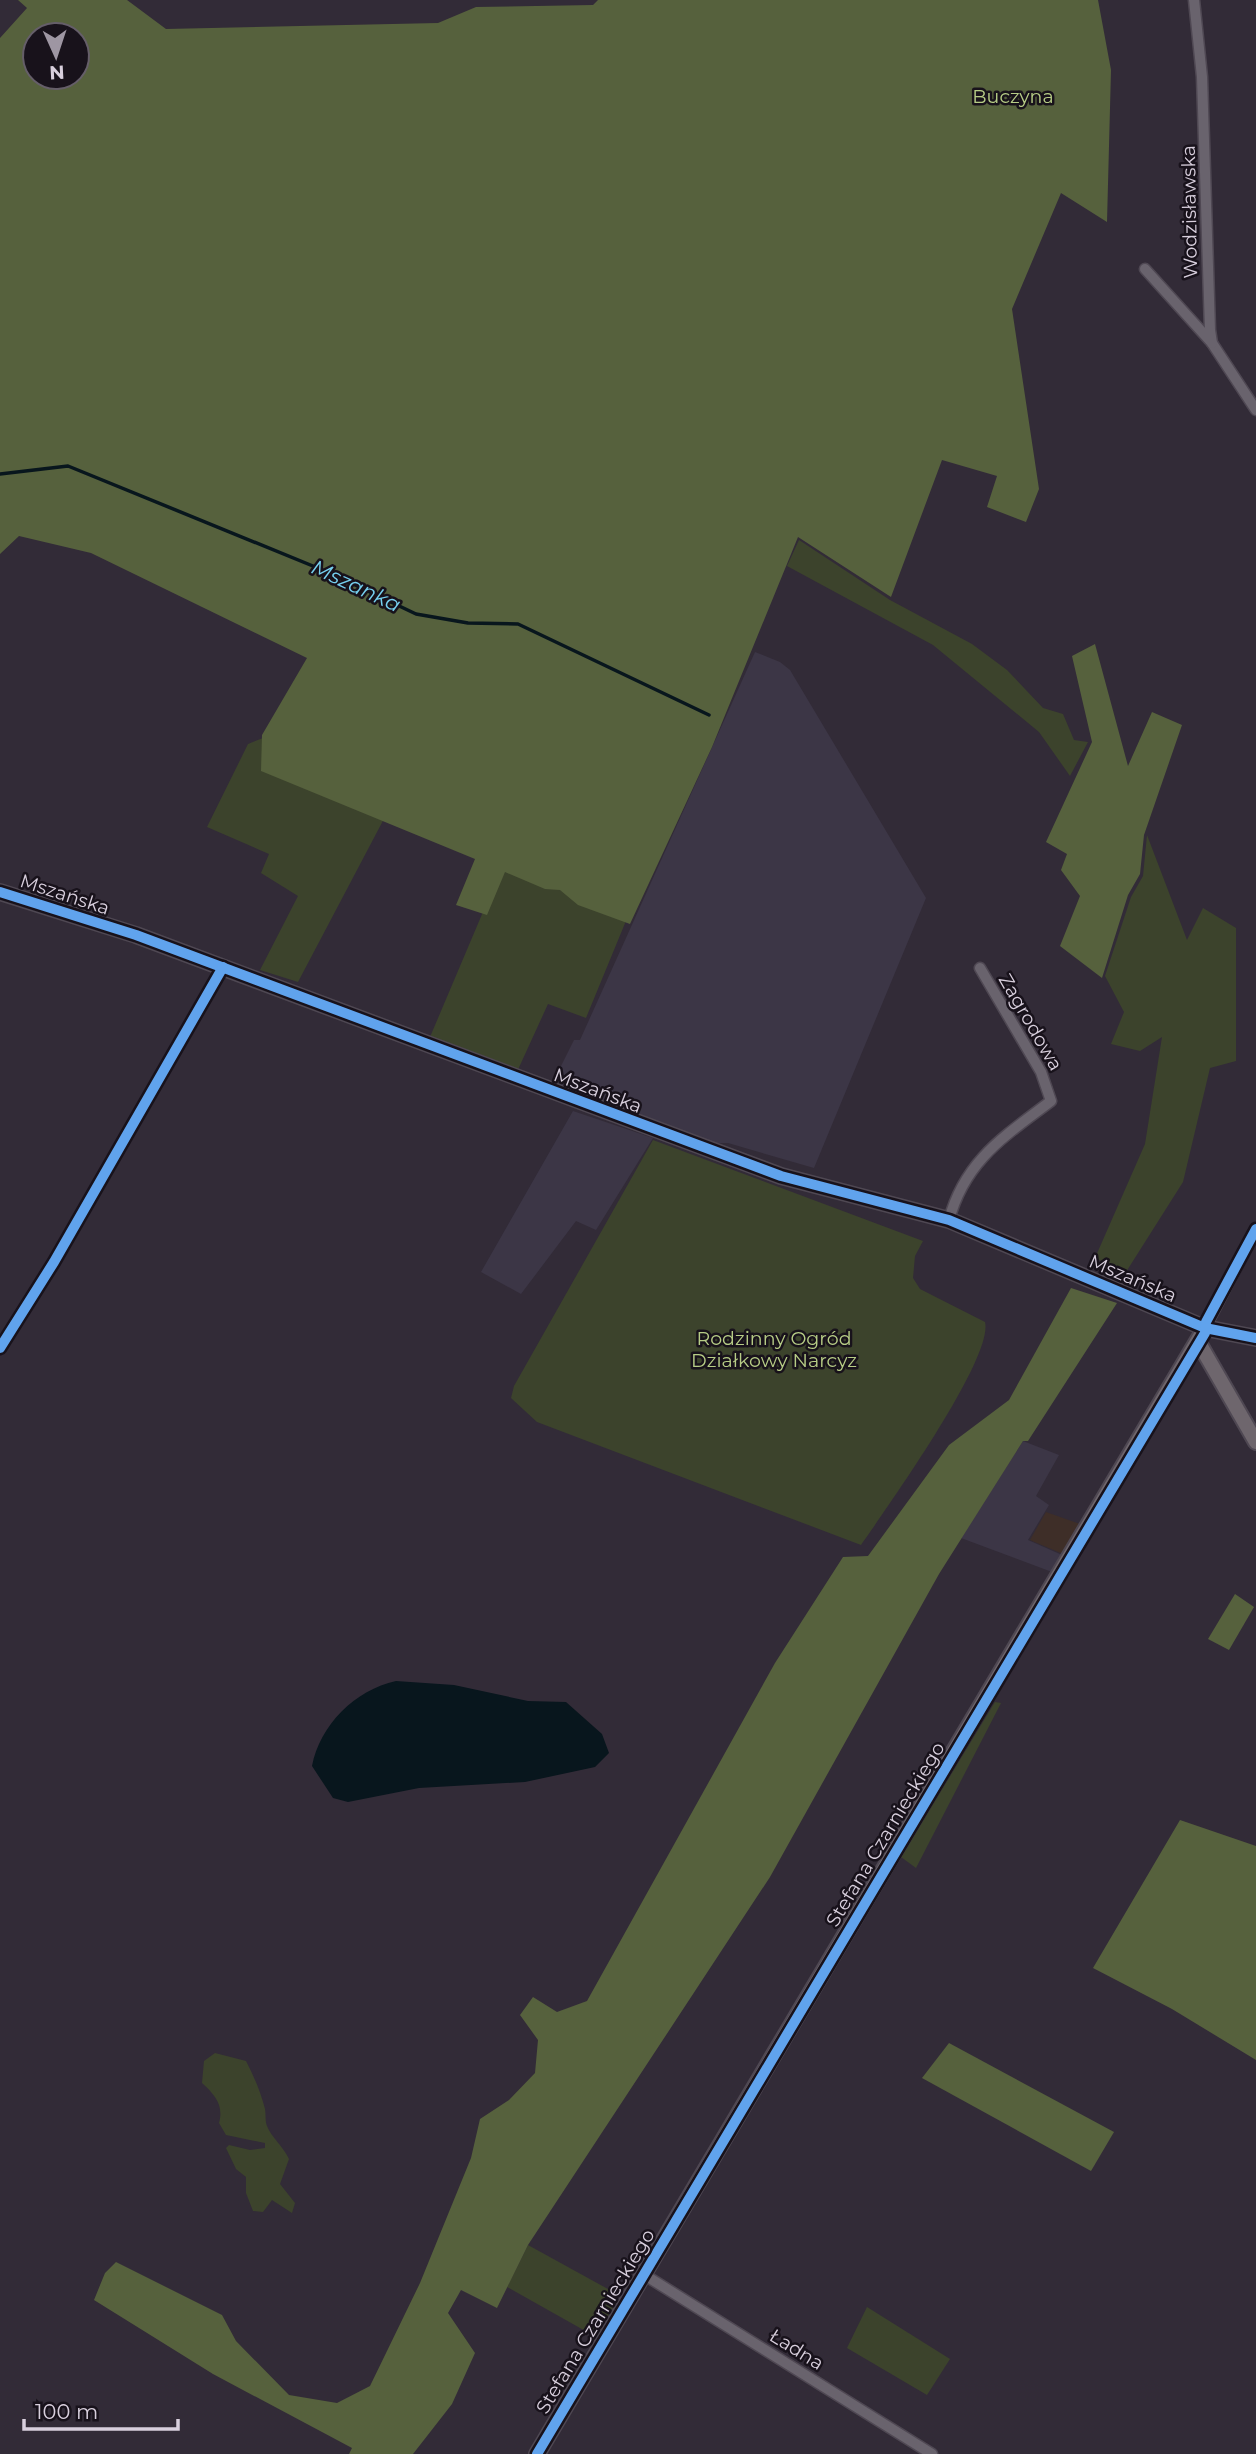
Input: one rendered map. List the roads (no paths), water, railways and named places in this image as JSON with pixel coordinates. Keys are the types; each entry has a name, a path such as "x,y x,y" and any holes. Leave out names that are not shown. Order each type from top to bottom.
{"street":[{"name":"Wodzisławska","path":"1194,0 1202,77 1212,344"},
{"path":"1145,269 1212,344 1256,410"},
{"name":"Mszańska","path":"0,892 136,935 781,1176 949,1220 1205,1328 1256,1338"},
{"path":"0,1348 54,1262 223,967"},
{"name":"Zagrodowa","path":"949,1220 969,1172 994,1144 1051,1101 1041,1072 979,968"},
{"name":"Stefana Czarnieckiego","path":"537,2454 1199,1343 1256,1229"},
{"path":"1199,1343 1256,1442"},
{"name":"Ładna","path":"643,2274 932,2454"}],"waterway":[{"name":"Mszanka","path":"0,474 68,466 330,573 416,614 468,623 518,624 709,715"}],"park label":[{"name":"Buczyna","path":"1013,96"},
{"name":"Rodzinny Ogród Działkowy Narcyz","path":"774,1349"}]}
